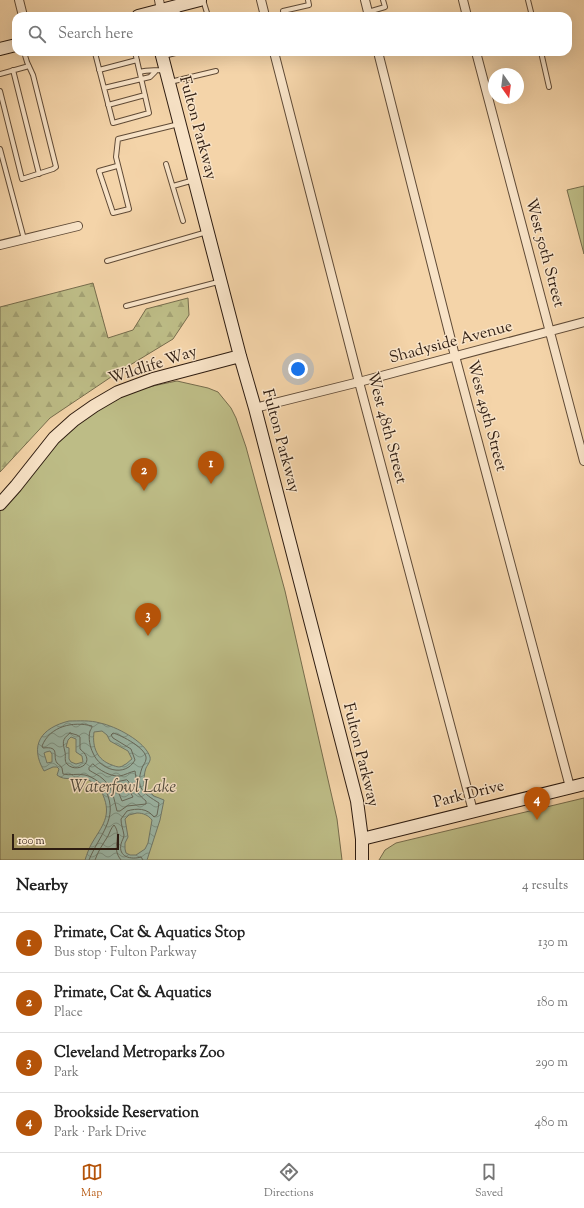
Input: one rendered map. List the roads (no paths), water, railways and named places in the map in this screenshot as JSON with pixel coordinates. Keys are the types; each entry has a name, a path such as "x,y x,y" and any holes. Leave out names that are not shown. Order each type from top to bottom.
{"street":[{"path":"19,0 22,12"},
{"path":"156,10 177,11 200,0"},
{"path":"261,0 264,12"},
{"path":"365,0 368,12"},
{"path":"463,0 466,12"},
{"path":"0,49 12,46"},
{"name":"Fulton Parkway","path":"161,56 160,71 169,82 357,801 362,839 362,860"},
{"name":"West 48th Street","path":"275,56 359,382 473,811"},
{"name":"West 49th Street","path":"379,56 455,356 570,787"},
{"name":"West 50th Street","path":"477,56 584,461"},
{"path":"0,245 78,226"},
{"name":"Shadyside Avenue","path":"255,408 584,322"},
{"name":"Wildlife Way","path":"0,504 54,438 74,420 94,406 118,392 153,380 240,356"},
{"name":"Park Drive","path":"362,839 584,784"}],"lane":[{"path":"203,0 207,12"},
{"path":"284,11 309,5 308,0"},
{"path":"373,12 385,7 384,0"},
{"path":"528,0 531,12"},
{"path":"0,90 22,179 56,167 34,80 25,56"},
{"path":"96,56 113,123 149,113 136,56"},
{"path":"542,56 549,87"},
{"path":"99,70 137,60"},
{"path":"0,74 29,66"},
{"path":"13,70 39,174"},
{"path":"140,72 148,70 160,71"},
{"path":"104,88 150,77 160,71"},
{"path":"169,82 216,71"},
{"path":"108,105 145,95"},
{"path":"117,166 99,171 113,213 129,209 117,166 116,157 118,139 180,124"},
{"path":"0,149 24,239"},
{"path":"166,164 183,221"},
{"path":"173,186 194,180"},
{"path":"106,261 208,232"},
{"path":"126,306 221,281"}],"water":[{"name":"Waterfowl Lake","path":"69,721 84,721 96,722 113,727 129,735 147,751 150,760 145,772 144,786 154,796 164,800 160,820 147,860 85,860 90,847 105,820 106,802 100,790 89,780 82,778 67,779 60,777 57,775 59,769 57,767 44,771 38,753 40,739 51,728","holes":["102,731 107,735 110,741 128,751 132,759 120,767 107,763 99,756 95,748 94,732","71,737 76,739 76,752 82,756 83,762 76,764 71,762 69,759 69,748 66,747 68,740","50,751 52,754 52,762 47,763 44,753","141,813 152,820 148,843 145,849 136,855 126,853 125,849 125,843 128,837 125,819 129,815"]}],"place":[{"name":"Primate, Cat & Aquatics Stop","path":"211,484"},
{"name":"Primate, Cat & Aquatics","path":"144,491"},
{"name":"Cleveland Metroparks Zoo","path":"148,636"},
{"name":"Brookside Reservation","path":"537,820"}]}
